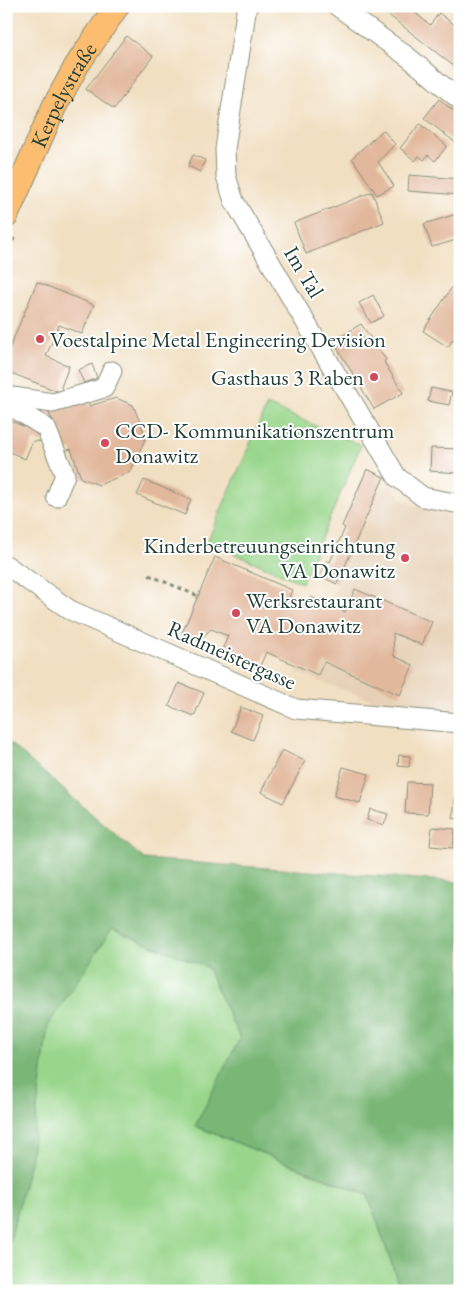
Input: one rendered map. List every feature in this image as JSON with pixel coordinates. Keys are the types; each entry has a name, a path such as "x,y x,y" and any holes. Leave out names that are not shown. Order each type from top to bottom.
{"main road":[{"name":"Kerpelystraße","path":"6,216 54,107 77,65 118,6"}],"street":[{"name":"Im Tal","path":"247,6 225,149 226,176 234,201 397,477 423,497 460,504"},
{"path":"338,7 408,57 460,100"},
{"path":"6,396 53,403 104,388 112,371"},
{"path":"6,403 46,428 66,475 56,497"},
{"name":"Radmeistergasse","path":"6,564 70,610 296,709 460,722"}],"path":[{"path":"149,575 198,596"}],"shaded area":[{"name":"Kinderbetreuungseinrichtung VA Donawitz","path":"386,477 402,500 436,513 460,515 460,713 407,713 298,673"}],"green space":[{"path":"267,405 361,445 302,583 207,542"},
{"path":"6,740 144,859 460,882 460,1291 401,1291 368,1195 195,1126 240,1038 207,967 112,929 48,1025 30,1162 6,1255"},
{"path":"111,929 207,967 240,1039 195,1126 368,1196 401,1291 6,1291 6,1255 30,1162 48,1025"}],"building":[{"path":"377,6 407,6 430,25 439,13 460,29 460,71"},
{"path":"126,36 153,56 114,109 86,89"},
{"path":"439,99 460,116 460,138 456,143 424,118"},
{"path":"420,124 447,146 435,161 428,155 424,160 419,156 415,161 400,148"},
{"path":"383,130 395,144 378,162 394,186 377,195 352,158"},
{"path":"193,155 205,160 200,172 188,166"},
{"path":"409,175 460,179 460,195 408,191"},
{"path":"372,192 384,222 306,254 294,223"},
{"path":"460,213 460,239 432,247 424,224"},
{"path":"460,275 460,329 448,347 423,331"},
{"path":"37,282 94,305 82,334 59,325 46,356 69,366 61,387 68,397 84,387 89,406 116,398 133,405 146,437 130,472 99,485 81,478 71,449 54,454 50,442 33,441 25,459 6,450 6,419 37,432 36,434 53,435 56,426 48,412 59,392 6,371 6,357"},
{"path":"373,295 384,316 371,323 359,303"},
{"name":"Gasthaus 3 Raben","path":"361,324 386,360 384,362 403,393 374,409 333,341"},
{"path":"92,364 97,378 84,383 78,370"},
{"path":"431,388 452,392 449,405 428,401"},
{"path":"431,448 460,449 459,473 430,471"},
{"path":"367,469 384,477 337,584 320,576 327,560 330,562 345,528 342,526"},
{"path":"144,480 191,499 185,515 137,495"},
{"path":"6,490 11,492 6,502"},
{"path":"215,557 292,590 289,597 307,605 311,597 345,612 355,589 432,622 422,645 393,633 394,656 413,665 400,695 324,662 318,675 266,652 260,666 222,650 228,636 211,629 199,640 182,633"},
{"path":"179,683 204,693 194,716 169,706"},
{"path":"241,707 263,716 253,740 231,731"},
{"path":"282,750 305,761 283,803 261,792"},
{"path":"399,755 410,756 409,767 398,766"},
{"path":"343,767 369,774 360,803 334,796"},
{"path":"407,782 430,783 428,814 405,813"},
{"path":"456,789 460,789 460,819 453,818"},
{"path":"370,809 388,814 384,825 367,820"},
{"path":"432,827 455,829 453,848 430,846"}],"place":[{"name":"Voestalpine Metal Engineering Devision","path":"40,339"},
{"name":"Gasthaus 3 Raben","path":"374,377"},
{"name":"CCD- Kommunikationszentrum Donawitz","path":"105,443"},
{"name":"Kinderbetreuungseinrichtung VA Donawitz","path":"405,558"},
{"name":"Werksrestaurant VA Donawitz","path":"236,613"}]}
